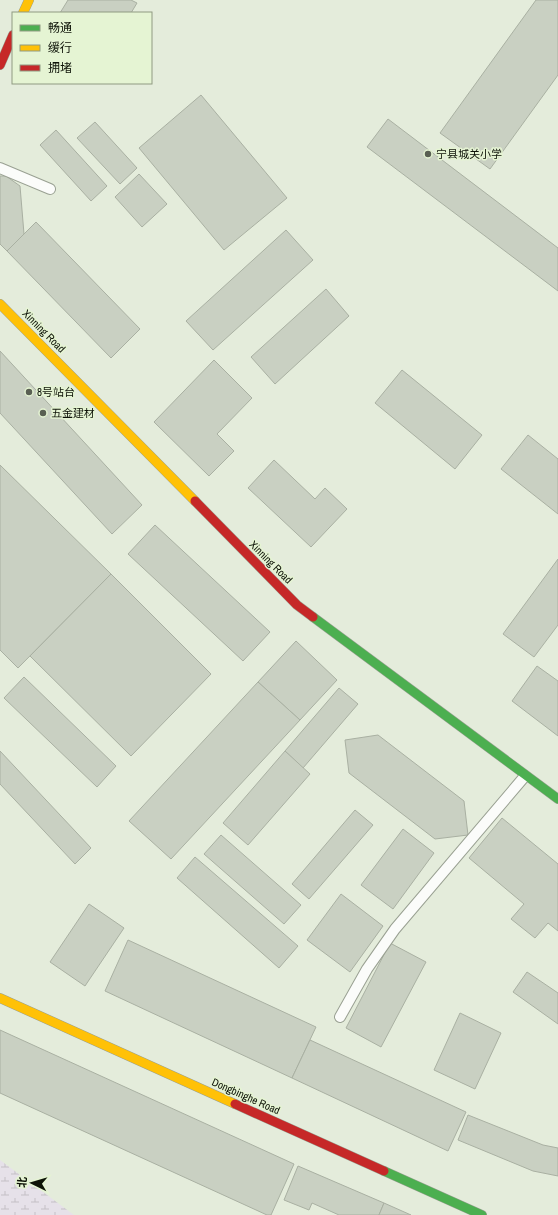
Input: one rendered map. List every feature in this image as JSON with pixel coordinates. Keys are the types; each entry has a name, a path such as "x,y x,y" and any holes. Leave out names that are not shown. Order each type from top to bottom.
{"street":[{"path":"23,12 29,0"},
{"path":"0,64 12,37"},
{"name":"Xinning Road","path":"0,304 297,605 525,776 558,799"},
{"name":"Dongbinghe Road","path":"0,998 482,1215"}],"lane":[{"path":"0,168 50,190"},
{"path":"340,1017 367,969 395,929 525,776"}],"green space":[{"path":"0,1160 74,1215 0,1215"}],"building":[{"path":"68,0 131,0 137,3 132,12 61,12"},
{"path":"536,0 558,0 558,75 490,169 440,133"},
{"path":"201,95 287,198 224,250 139,148"},
{"path":"388,119 558,248 558,291 367,147"},
{"path":"95,122 137,168 120,184 77,138"},
{"path":"56,130 107,186 91,201 40,145"},
{"path":"139,174 167,204 142,227 115,197"},
{"path":"0,176 6,176 20,186 24,234 7,251 0,244"},
{"path":"36,222 140,329 111,358 7,251"},
{"path":"286,230 313,260 213,350 186,321"},
{"path":"326,289 349,316 275,384 251,357"},
{"path":"0,351 142,505 112,534 0,413"},
{"path":"214,360 252,398 217,434 234,451 209,476 154,422"},
{"path":"402,370 482,435 455,469 375,403"},
{"path":"528,435 558,459 558,514 501,469"},
{"path":"274,460 315,499 325,488 347,509 311,547 248,488"},
{"path":"0,465 111,574 18,668 0,650"},
{"path":"155,525 270,632 243,661 128,554"},
{"path":"558,559 558,625 534,657 503,634"},
{"path":"111,574 211,674 131,756 30,656"},
{"path":"296,641 337,680 300,720 258,682"},
{"path":"537,666 558,681 558,736 512,701"},
{"path":"24,677 116,766 97,787 4,698"},
{"path":"258,682 300,720 171,859 129,821"},
{"path":"339,688 358,704 303,768 285,751"},
{"path":"378,735 464,801 468,835 435,839 349,773 345,740"},
{"path":"0,751 91,848 75,864 0,784"},
{"path":"285,751 310,774 248,845 223,823"},
{"path":"355,810 373,825 309,899 292,884"},
{"path":"502,818 558,864 558,931 548,923 535,938 511,919 524,904 469,858"},
{"path":"403,829 434,853 393,909 361,885"},
{"path":"221,835 301,905 284,924 204,854"},
{"path":"195,857 298,946 279,968 177,878"},
{"path":"341,894 383,926 350,972 307,940"},
{"path":"89,904 124,928 85,986 50,962"},
{"path":"128,940 316,1027 292,1078 105,991"},
{"path":"390,943 426,962 381,1047 346,1028"},
{"path":"527,972 558,993 558,1024 513,992"},
{"path":"460,1013 501,1033 475,1089 434,1070"},
{"path":"0,1030 294,1164 271,1215 267,1215 0,1093"},
{"path":"310,1040 466,1112 448,1151 292,1078"},
{"path":"468,1115 543,1145 558,1148 558,1176 533,1171 458,1140"},
{"path":"298,1166 384,1203 379,1215 339,1215 312,1203 309,1210 284,1200"},
{"path":"384,1203 411,1215 379,1215"}],"traffic: fast":[{"path":"313,617 558,799"},
{"path":"384,1171 482,1215"}],"traffic: slow":[{"path":"23,12 29,0"},
{"path":"0,304 195,501"},
{"path":"0,998 235,1104"}],"traffic: jam":[{"path":"0,65 12,37"},
{"path":"195,501 297,605 313,617"},
{"path":"235,1104 384,1171"}],"place":[{"name":"宁县城关小学","path":"428,154"},
{"name":"8号站台","path":"29,392"},
{"name":"五金建材","path":"43,413"}]}
